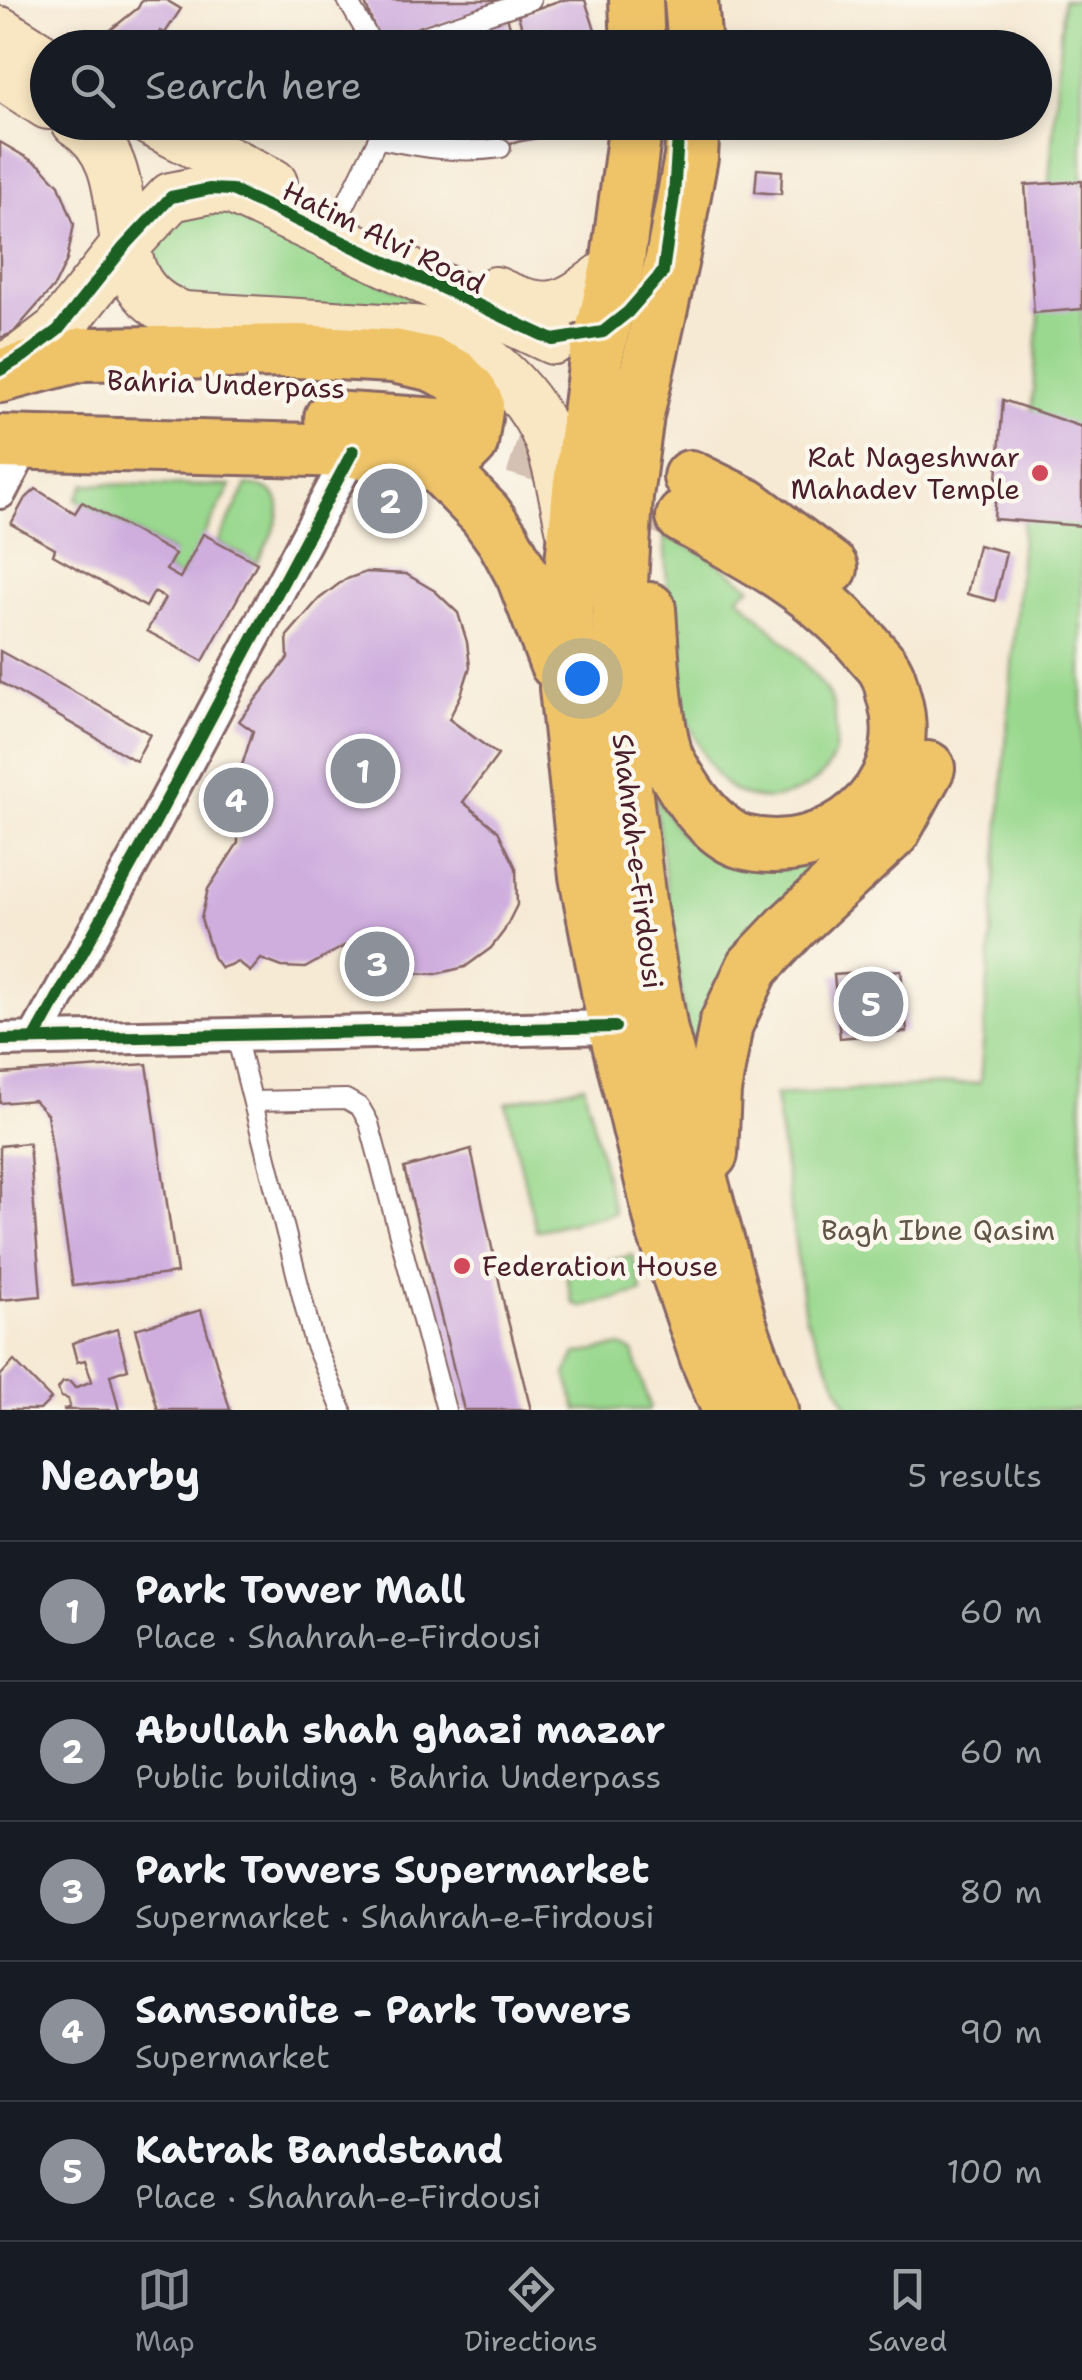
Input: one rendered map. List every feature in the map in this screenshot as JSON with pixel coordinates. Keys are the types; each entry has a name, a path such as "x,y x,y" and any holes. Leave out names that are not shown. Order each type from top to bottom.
{"main road":[{"path":"636,0 637,30"},
{"path":"691,0 694,30"},
{"path":"634,140 617,267 575,350 603,494 646,549 652,651 666,755 697,809 740,841 783,846 826,837 858,818 885,783 898,753 900,723 887,672 848,626 811,593 763,560 686,497 747,505 844,578 887,621 924,673 934,721 930,762 893,832 793,924 753,967 726,1024 714,1091 709,1201"},
{"name":"Shahrah-e-Firdousi","path":"692,140 637,415 574,550 566,613 566,688 586,876 615,1027 664,1232 708,1362 730,1410"},
{"path":"0,375 83,354 298,351 393,356 431,364 454,375 470,391 476,404 471,444 454,460 444,429"},
{"name":"Bahria Underpass","path":"0,375 359,388 444,429"},
{"name":"Bahria Underpass","path":"9,434 239,413 444,429"},
{"path":"9,434 352,450 444,429"},
{"path":"444,429 485,514 522,576 566,688"},
{"name":"Shahrah-e-Firdousi","path":"603,494 618,654 622,772 640,910 662,1030 740,1325 771,1410"}],"street":[{"path":"0,31 30,49"},
{"path":"0,74 30,93"},
{"path":"93,140 108,155 118,180 124,246 133,274 148,296 167,311 184,316 434,333 464,346 500,372 531,407 549,442 574,550"},
{"name":"Hatim Alvi Road","path":"184,140 528,304 564,304 617,267"},
{"path":"198,148 232,190"},
{"path":"0,375 58,330 124,246 170,198 210,188 232,190 575,350"},
{"path":"0,492 9,434"},
{"path":"36,1038 352,450"},
{"path":"0,1040 615,1027"}],"lane":[{"path":"346,0 364,30"},
{"path":"441,30 531,0"},
{"path":"342,214 379,140"},
{"path":"407,140 434,150 502,148"},
{"path":"236,1036 314,1340 342,1410"},
{"path":"252,1101 346,1098 360,1108 369,1122 446,1410"}],"green space":[{"name":"Bagh Ibne Qasim","path":"1063,0 1082,0 1082,1410 849,1410 805,1316 775,1095 980,1083"},
{"path":"204,195 455,319 199,303 166,280 153,243"},
{"path":"85,484 231,486 180,578 166,570 174,553 76,499"},
{"path":"247,485 264,488 279,504 275,526 257,563 218,542"},
{"path":"664,535 708,556 751,587 738,596 805,663 827,692 835,717 835,753 825,772 799,791 768,799 737,792 716,774 702,751 673,690"},
{"path":"654,795 683,837 728,860 840,851 718,985 689,1055"},
{"path":"584,1085 614,1213 536,1231 506,1103"},
{"path":"633,1255 642,1292 582,1307 573,1303 567,1278 571,1270"},
{"path":"622,1346 633,1352 648,1410 577,1410 566,1374 576,1354"}],"building":[{"path":"142,0 166,0 181,9 167,30 110,30 138,8"},
{"path":"364,0 501,0 503,5 424,30 375,30"},
{"path":"561,0 585,0 595,30 523,30 518,15"},
{"path":"507,17 511,30 468,30"},
{"path":"430,140 527,140 474,150"},
{"path":"0,142 41,166 59,185 74,224 67,260 55,285 13,333 0,338"},
{"path":"757,169 782,171 781,194 755,192"},
{"path":"1082,181 1082,309 1034,313 1025,185"},
{"name":"Rat Nageshwar Mahadev Temple","path":"1003,400 1082,427 1082,526 994,519"},
{"path":"36,489 75,513 82,502 175,554 166,570 180,578 203,534 257,563 203,661 147,631 165,598 154,592 146,607 53,555 55,549 11,524 24,500"},
{"path":"978,545 1006,552 995,601 967,594"},
{"path":"366,572 406,574 435,591 458,613 470,667 449,719 498,755 463,802 498,831 516,868 517,905 491,948 465,967 436,974 406,973 377,964 346,945 305,968 282,967 261,959 250,972 238,962 221,968 213,957 201,919 208,889 238,843 237,781 253,731 239,721 288,658 287,636 319,599 344,580"},
{"path":"0,651 150,734 136,761 0,682"},
{"path":"901,970 907,1032 840,1038 834,975"},
{"path":"147,1064 177,1273 73,1286 47,1114 34,1100 0,1103 0,1074"},
{"path":"29,1143 41,1296 0,1300 0,1146"},
{"name":"Federation House","path":"471,1149 531,1410 464,1410 404,1168"},
{"path":"201,1310 230,1410 158,1410 135,1329"},
{"path":"117,1329 128,1369 110,1375 119,1410 63,1410 70,1407 58,1389 63,1382 70,1382 75,1388 92,1381 85,1360 77,1362 72,1343"},
{"path":"14,1361 51,1399 40,1410 0,1410 0,1376"}],"tunnel":[{"path":"440,425 551,459 683,517"}],"cycle path":[{"path":"0,370 58,330 124,247 171,197 210,189 232,190 553,340 603,332 628,312 663,272 678,140"},
{"path":"35,1038 353,451"},
{"path":"0,1040 615,1027"}],"place":[{"name":"Rat Nageshwar Mahadev Temple","path":"1040,473"},
{"name":"Abullah shah ghazi mazar","path":"390,501"},
{"name":"Park Tower Mall","path":"363,771"},
{"name":"Samsonite - Park Towers","path":"236,800"},
{"name":"Park Towers Supermarket","path":"377,964"},
{"name":"Katrak Bandstand","path":"871,1004"},
{"name":"Federation House","path":"462,1266"}]}
